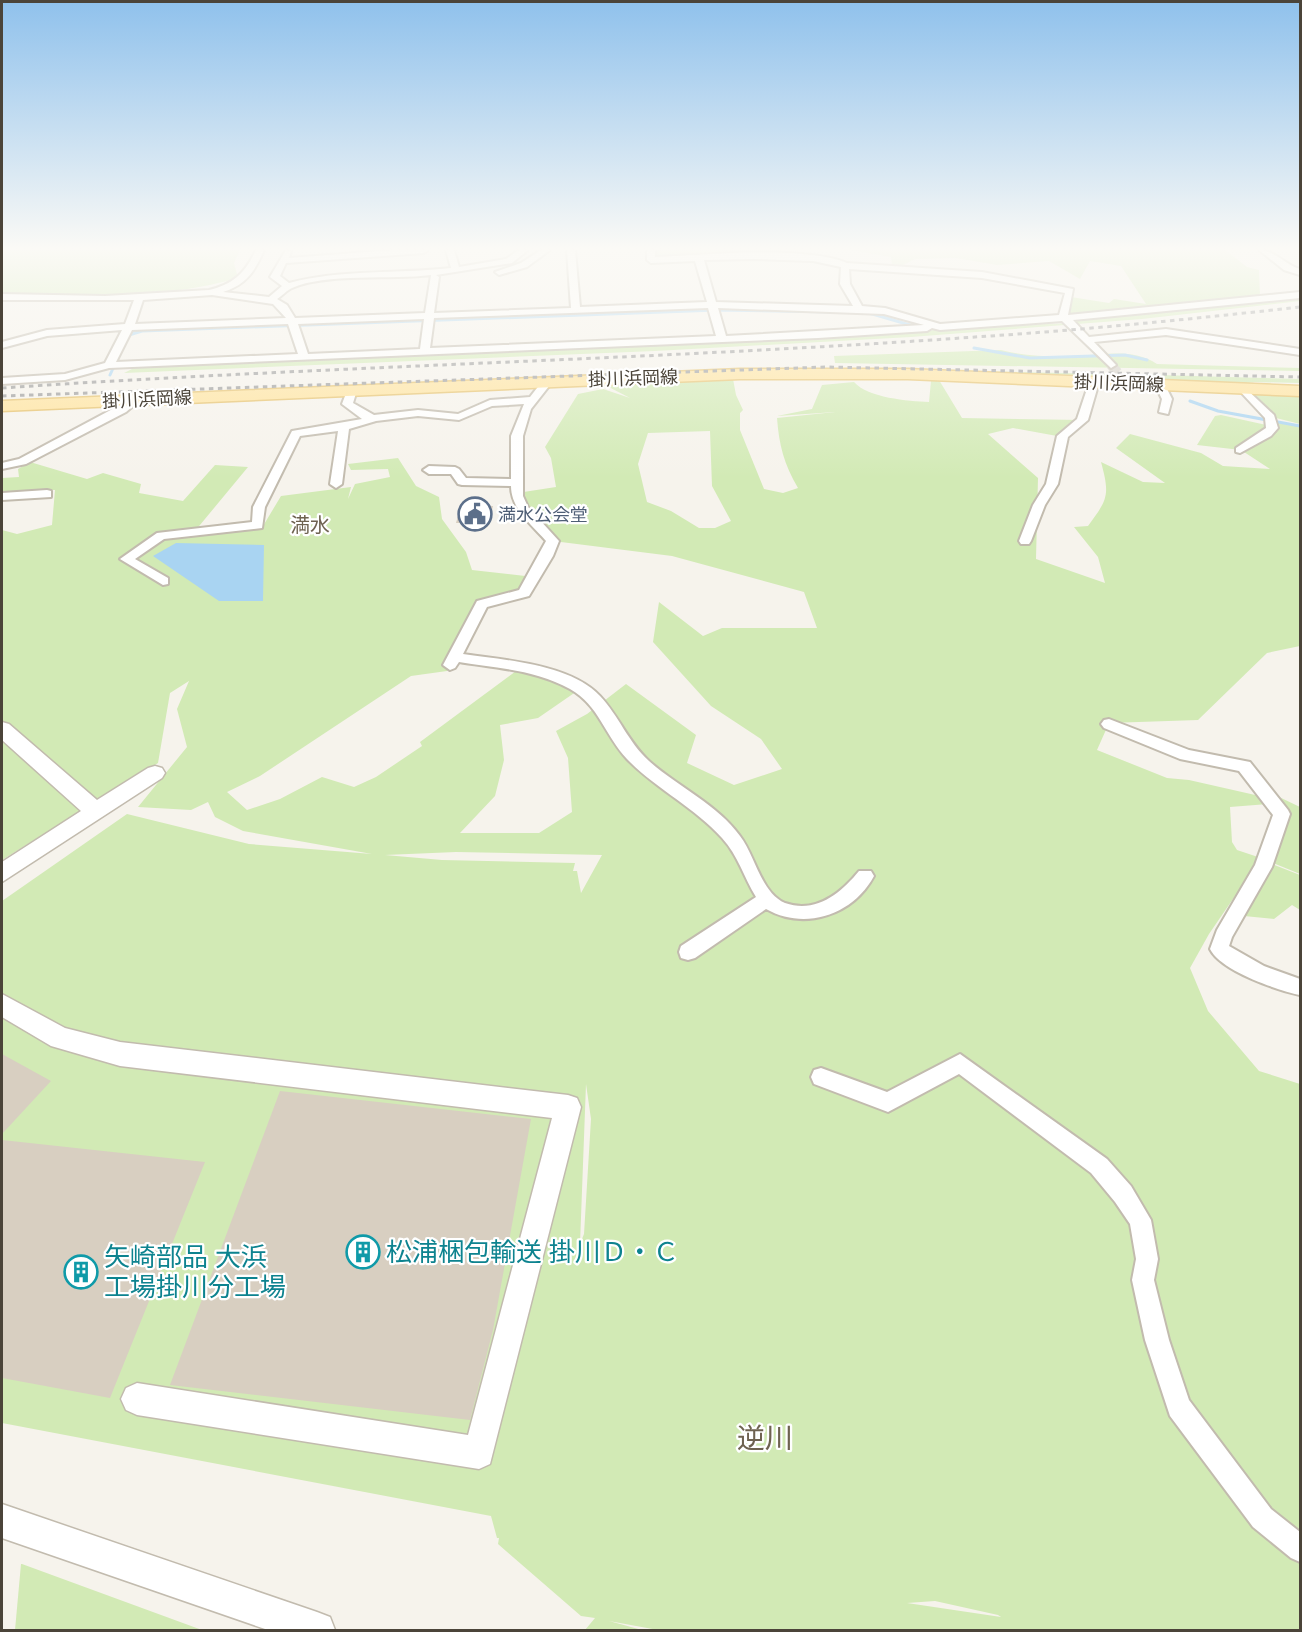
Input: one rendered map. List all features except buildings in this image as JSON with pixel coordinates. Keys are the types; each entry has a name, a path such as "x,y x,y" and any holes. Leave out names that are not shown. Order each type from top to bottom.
{"main road":[{"name":"掛川浜岡線","path":"2,406 752,374 908,374 1300,391"}],"street":[{"path":"2,345 47,333 157,326"},
{"path":"295,326 304,357"},
{"path":"425,351 428,326"},
{"path":"719,326 722,339"},
{"path":"2,381 65,376 109,365 124,364 722,339 947,326"},
{"path":"1073,326 1106,360"},
{"path":"109,365 129,327"},
{"path":"1086,340 1166,332 1300,352"},
{"path":"548,381 526,409 517,436 517,496 523,508 553,541 547,556 524,593 482,604 452,662 542,674 589,695 630,752 700,807 730,836 746,858 766,900 782,909 797,912 818,911 839,904 865,876"},
{"path":"1025,541 1039,505 1052,484 1063,436 1082,420 1094,382"},
{"path":"1160,385 1167,399 1164,412"},
{"path":"1240,450 1267,434 1272,428 1270,421 1242,388"},
{"path":"352,390 347,404 364,416 374,418"},
{"path":"2,466 22,462 122,410 135,400"},
{"path":"163,580 126,559 161,536 258,525 259,507 296,434 344,427 374,418 418,413 459,417 490,403 533,400"},
{"path":"336,484 344,427"},
{"path":"429,470 455,471 462,481 517,483"},
{"path":"2,497 47,494"},
{"path":"1109,724 1186,755 1244,766 1282,814 1263,867 1223,935 1219,949 1232,959 1272,979 1300,987"},
{"path":"2,729 90,807 93,814"},
{"path":"2,873 155,773"},
{"path":"687,952 766,900"},
{"path":"2,1005 60,1038 120,1054 568,1107 479,1453 137,1399"},
{"path":"821,1077 888,1102 960,1063 1099,1166 1123,1194 1140,1220 1148,1259 1143,1280 1157,1340 1179,1407 1262,1518 1300,1549"},
{"path":"2,1521 317,1630"}],"green space":[{"path":"1050,326 911,337 655,351 124,373 134,368 184,363 353,356 359,359 361,356 814,337 819,340 824,339 823,337 918,331 926,333 937,328"},
{"path":"1001,350 1048,356 1128,354 1157,364 1300,368 1300,371 835,363 834,356"},
{"path":"847,370 1112,374 1107,378"},
{"path":"1127,374 1300,379 1300,383 1238,384 1135,380"},
{"path":"733,379 736,395 743,410 740,413 740,430 764,489 783,493 798,488 783,454 777,418 835,412 777,416 812,409 822,385 854,382 878,395 929,402 931,381 939,380 962,418 1082,420 1057,436 1013,428 988,434 1038,478 1036,559 1105,583 1098,557 1074,527 1088,526 1103,503 1106,482 1101,462 1143,482 1165,483 1116,448 1130,434 1201,453 1223,466 1270,469 1241,450 1197,445 1215,416 1221,415 1276,427 1273,422 1300,426 1300,646 1267,653 1198,720 1109,723 1097,750 1167,778 1189,780 1264,797 1268,804 1230,807 1232,842 1237,850 1261,858 1209,934 1190,968 1208,1011 1259,1071 1300,1084 1300,1630 658,1630 609,1621 642,1630 585,1630 595,1618 581,1616 498,1544 499,1538 497,1538 491,1516 2,1423 2,901 127,814 249,844 372,854 243,831 215,817 208,802 191,810 138,807 187,747 177,709 189,681 170,693 158,763 2,860 2,530 17,534 52,525 55,490 2,493 2,478 19,477 18,469 30,462 87,479 103,473 141,484 139,493 183,501 215,465 248,467 195,531 180,536 263,526 281,496 351,487 348,499 355,484 390,477 388,469 351,470 348,464 398,458 416,486 439,497 442,519 466,552 472,570 534,577 524,593 482,604 447,671 411,676 260,776 227,792 247,810 280,799 322,777 354,787 376,777 422,746 420,742 520,668 580,689 538,718 500,725 504,760 495,796 460,833 539,833 572,812 568,758 556,731 587,714 626,684 696,735 687,763 734,785 782,769 761,739 711,706 653,642 659,602 703,636 722,628 817,628 804,592 672,556 553,541 517,493 556,487 551,458 545,447 578,394 603,389 630,398 603,384","holes":["710,431 712,486 731,521 715,528 699,528 671,511 647,502 638,464 648,433","456,852 602,855 581,893 577,871 573,871 575,863 442,860 385,855","586,1084 591,1119 584,1234 580,1244","935,1601 1001,1617 907,1603"]},
{"path":"1248,391 1300,394 1300,424 1268,416"},
{"path":"1277,796 1300,807 1300,874 1266,860"},
{"path":"1267,862 1300,875 1300,910 1292,905 1274,919 1244,916"},
{"path":"22,1564 202,1630 15,1630"}],"water":[{"path":"176,543 264,545 263,601 219,601 153,556"}],"waterway":[{"path":"126,340 129,335 142,331 275,326"},
{"path":"974,348 1030,358 1125,355 1147,360"},
{"path":"110,375 115,364"},
{"path":"1190,401 1218,411 1300,426"}],"tunnel":[{"path":"1111,365 1124,380"}],"railway":[{"path":"2,388 124,380 853,345 1110,326"},
{"path":"2,396 826,367 1300,377"}],"place":[{"name":"満水公会堂","path":"475,514"},
{"name":"松浦梱包輸送 掛川Ｄ・Ｃ","path":"363,1252"},
{"name":"矢崎部品 大浜 工場掛川分工場","path":"81,1272"}],"district":[{"name":"満水","path":"310,525"},
{"name":"逆川","path":"765,1438"}]}
